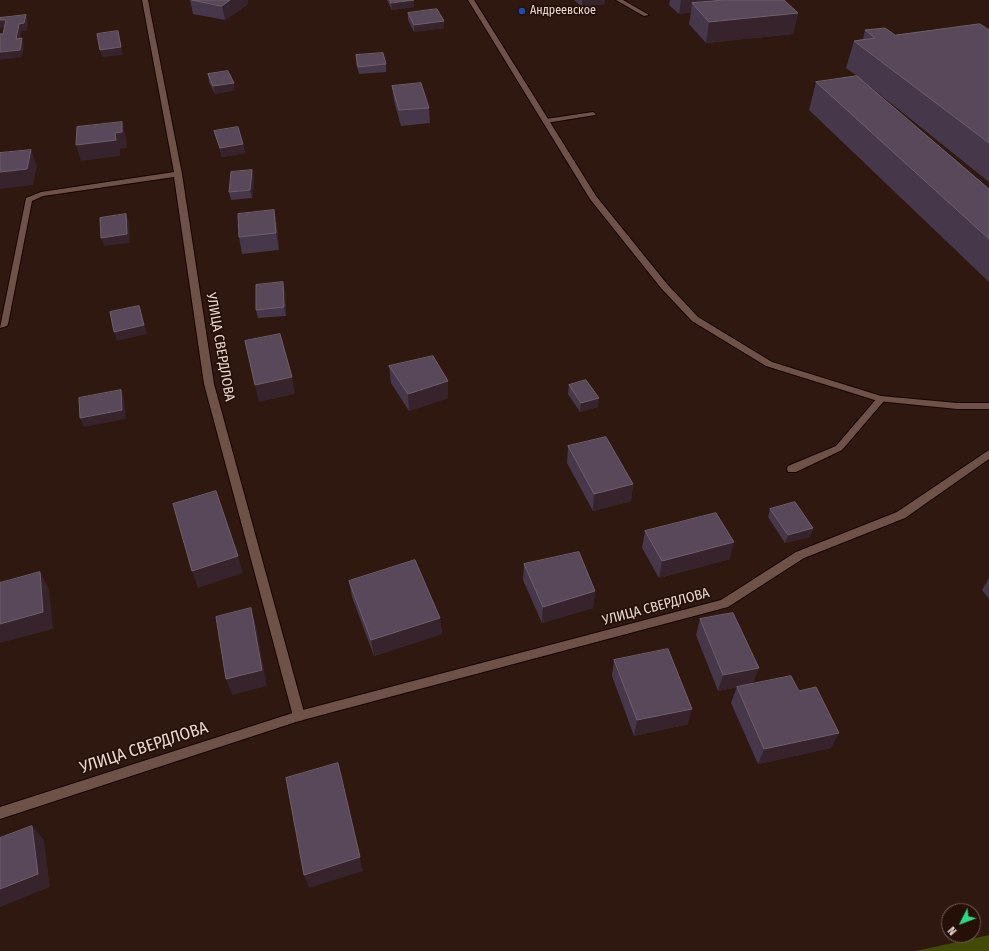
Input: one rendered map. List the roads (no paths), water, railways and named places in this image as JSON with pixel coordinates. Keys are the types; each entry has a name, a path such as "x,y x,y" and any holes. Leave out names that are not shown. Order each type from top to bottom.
{"street":[{"name":"УЛИЦА СВЕРДЛОВА","path":"145,0 178,174 208,384 299,716"},
{"path":"471,0 594,197 664,286 695,319 769,364 881,399 957,406 989,406"},
{"path":"619,0 646,15"},
{"path":"546,121 593,114"},
{"path":"0,325 4,324 29,200 41,194 178,174"},
{"path":"792,469 839,448 881,399"},
{"name":"УЛИЦА СВЕРДЛОВА","path":"0,813 299,716 724,604 800,555 901,515 989,454"}],"place":[{"name":"Андреевское","path":"522,11"}]}
